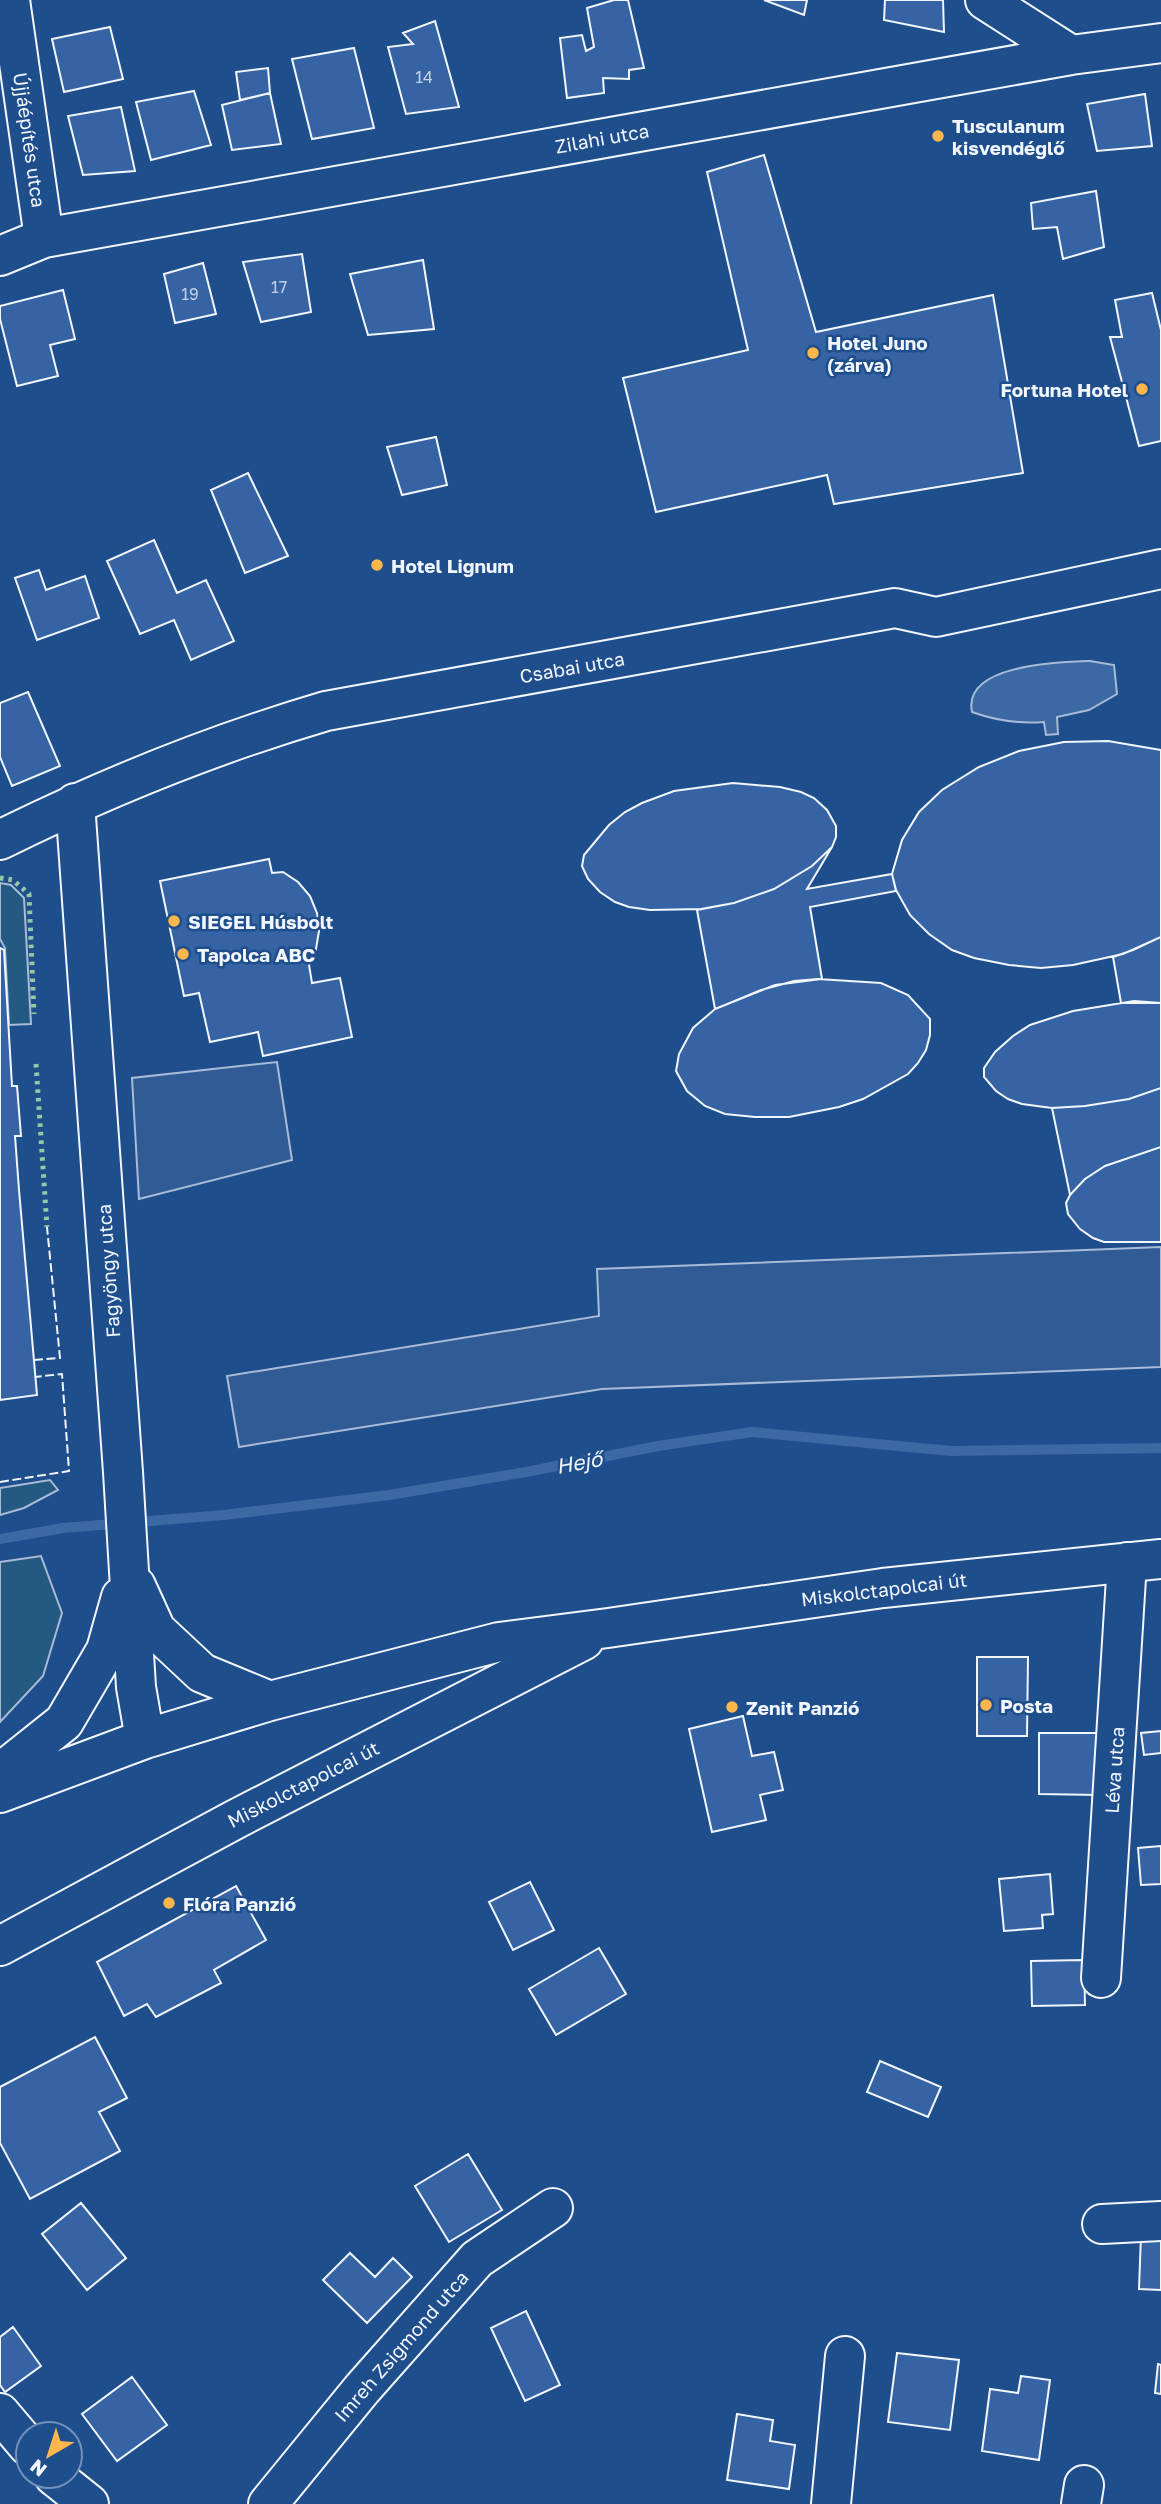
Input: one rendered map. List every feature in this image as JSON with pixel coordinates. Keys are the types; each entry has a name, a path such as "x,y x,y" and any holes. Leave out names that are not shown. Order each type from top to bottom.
{"street":[{"name":"Újjáépítés utca","path":"10,0 44,238"},
{"path":"985,0 1071,55"},
{"name":"Zilahi utca","path":"0,256 44,238 1071,55 1161,43"},
{"name":"Csabai utca","path":"0,840 75,803 249,734 326,711 895,608 936,617 1161,569"},
{"name":"Fagyöngy utca","path":"75,803 136,1687 145,1739"},
{"name":"Miskolctapolcai út","path":"0,1793 145,1739 270,1700 499,1642 883,1588 1144,1561"},
{"name":"Léva utca","path":"1101,1978 1144,1561"},
{"path":"129,1572 156,1630 202,1673 270,1700"},
{"path":"0,1773 64,1722 106,1650 129,1572"},
{"name":"Miskolctapolcai út","path":"0,1946 236,1819 608,1628"},
{"name":"Imreh Zsigmond utca","path":"268,2504 362,2389 477,2259 553,2208"},
{"path":"1102,2224 1161,2221"},
{"path":"831,2504 845,2356"},
{"path":"0,2413 14,2430"},
{"path":"72,2490 89,2504"}],"shaded area":[{"path":"1090,661 1114,665 1117,694 1089,710 1057,717 1058,734 1046,735 1044,722 1008,721 972,712 973,696 982,684 997,675 1037,665"},
{"path":"0,883 11,885 24,898 31,1024 9,1025 5,948 0,939"},
{"path":"277,1062 292,1160 139,1199 132,1078"},
{"path":"1161,1247 1161,1367 602,1389 239,1447 227,1376 599,1316 597,1269"},
{"path":"50,1480 58,1490 24,1508 0,1515 0,1488"},
{"path":"41,1556 62,1613 43,1676 0,1722 0,1562"}],"building":[{"path":"614,0 628,0 644,68 629,70 629,79 603,78 604,93 567,98 560,38 582,35 586,51 594,47 587,8"},
{"path":"764,0 807,0 804,15"},
{"path":"885,0 943,0 944,32 884,20"},
{"path":"435,21 459,107 406,114 388,47 413,44 403,33"},
{"path":"110,27 123,79 64,92 52,39"},
{"path":"354,48 374,128 312,139 292,59"},
{"path":"268,68 270,93 240,100 236,72"},
{"path":"194,91 211,145 151,160 136,102"},
{"path":"270,93 281,144 232,150 222,105"},
{"path":"1145,94 1152,146 1097,151 1087,104"},
{"path":"121,107 135,171 83,175 68,116"},
{"path":"764,155 816,332 993,295 1023,473 834,504 827,475 656,512 623,378 748,350 707,172"},
{"path":"1096,191 1104,247 1063,259 1057,227 1033,229 1031,203"},
{"path":"302,254 311,312 261,322 243,262"},
{"path":"423,260 434,329 368,335 350,274"},
{"path":"203,263 216,314 175,323 164,274"},
{"path":"63,290 75,339 50,345 58,376 17,386 0,319 0,306"},
{"name":"Fortuna Hotel","path":"1152,293 1161,330 1161,441 1139,446 1110,337 1122,337 1115,300"},
{"path":"436,437 447,485 402,495 387,447"},
{"path":"248,473 288,556 245,573 211,490"},
{"path":"154,540 177,593 206,580 234,641 191,660 174,620 140,634 107,561"},
{"path":"39,570 46,590 85,576 99,618 37,640 15,578"},
{"path":"28,692 60,766 12,786 0,757 0,703"},
{"path":"1108,741 1161,750 1161,937 1123,954 1073,965 1041,968 974,958 952,950 929,934 910,915 896,890 892,874 902,840 919,812 942,790 979,767 1019,751 1064,742"},
{"path":"733,783 780,787 814,798 827,810 836,826 832,847 812,866 774,889 734,903 701,909 650,910 629,907 600,892 588,879 582,866 584,855 609,825 625,812 674,791"},
{"path":"832,847 807,889 892,874 896,891 810,907 822,979 775,985 715,1009 697,910 734,903 774,889 812,866"},
{"path":"269,859 272,873 283,872 298,882 310,896 317,913 319,931 316,949 309,965 312,983 340,978 352,1037 263,1056 258,1032 210,1042 199,993 184,996 160,881"},
{"path":"1161,937 1161,1003 1121,1003 1113,957"},
{"path":"0,948 4,950 12,1086 17,1086 21,1136 15,1136 37,1395 0,1400"},
{"path":"818,979 881,983 908,995 930,1019 930,1035 926,1050 908,1074 863,1099 839,1107 789,1117 725,1114 705,1106 687,1091 676,1071 679,1054 693,1028 715,1009 761,990 794,981"},
{"path":"1134,1001 1161,1003 1161,1088 1129,1099 1052,1108 1008,1099 996,1091 984,1077 984,1068 995,1052 1030,1025 1073,1011"},
{"path":"1161,1088 1161,1147 1105,1166 1085,1179 1070,1195 1052,1108 1129,1099"},
{"path":"1161,1147 1161,1242 1104,1242 1080,1229 1068,1214 1066,1203 1085,1179 1105,1166"},
{"path":"977,1657 1028,1657 1027,1736 977,1736"},
{"path":"743,1716 752,1756 774,1752 783,1790 760,1795 766,1820 712,1832 689,1729"},
{"path":"1161,1731 1161,1753 1144,1755 1141,1733"},
{"path":"1039,1733 1098,1733 1098,1795 1039,1794"},
{"path":"1161,1846 1161,1884 1141,1885 1138,1848"},
{"path":"1050,1874 1053,1914 1042,1915 1043,1928 1004,1931 999,1879"},
{"path":"530,1882 554,1930 513,1950 489,1902"},
{"path":"236,1886 266,1940 214,1970 221,1983 156,2017 147,2004 124,2016 97,1962"},
{"path":"599,1948 626,1994 556,2035 529,1989"},
{"path":"1084,1960 1085,2005 1032,2006 1031,1961"},
{"path":"95,2037 127,2098 99,2112 120,2151 30,2199 0,2143 0,2087"},
{"path":"880,2061 941,2087 928,2117 867,2092"},
{"path":"468,2154 502,2210 449,2242 415,2186"},
{"path":"81,2203 126,2258 87,2290 42,2234"},
{"path":"1141,2235 1161,2235 1161,2290 1139,2289"},
{"path":"350,2253 375,2277 393,2258 412,2277 367,2323 323,2280"},
{"path":"526,2311 560,2385 525,2401 491,2328"},
{"path":"13,2327 41,2366 5,2392 0,2385 0,2337"},
{"path":"897,2353 959,2360 950,2430 888,2422"},
{"path":"1158,2364 1161,2365 1161,2394 1155,2393"},
{"path":"1021,2376 1050,2380 1039,2460 982,2451 990,2389 1018,2393"},
{"path":"132,2377 167,2425 117,2461 82,2414"},
{"path":"737,2414 773,2420 770,2441 795,2445 789,2489 727,2480"}],"waterway":[{"name":"Hejő","path":"0,1539 63,1528 224,1515 389,1495 658,1446 752,1432 951,1451 1161,1448"}],"hedge":[{"path":"0,878 13,880 29,894 34,1014"},
{"path":"36,1064 47,1227"}],"fence":[{"path":"34,1360 60,1358 47,1227"},
{"path":"0,1482 69,1471 62,1374 35,1377"}],"place":[{"name":"Tusculanum kisvendéglő","path":"938,136"},
{"name":"Hotel Juno (zárva)","path":"813,353"},
{"name":"Fortuna Hotel","path":"1142,389"},
{"name":"Hotel Lignum","path":"377,565"},
{"name":"SIEGEL Húsbolt","path":"174,921"},
{"name":"Tapolca ABC","path":"183,954"},
{"name":"Posta","path":"986,1705"},
{"name":"Zenit Panzió","path":"732,1707"},
{"name":"Flóra Panzió","path":"169,1903"}]}
